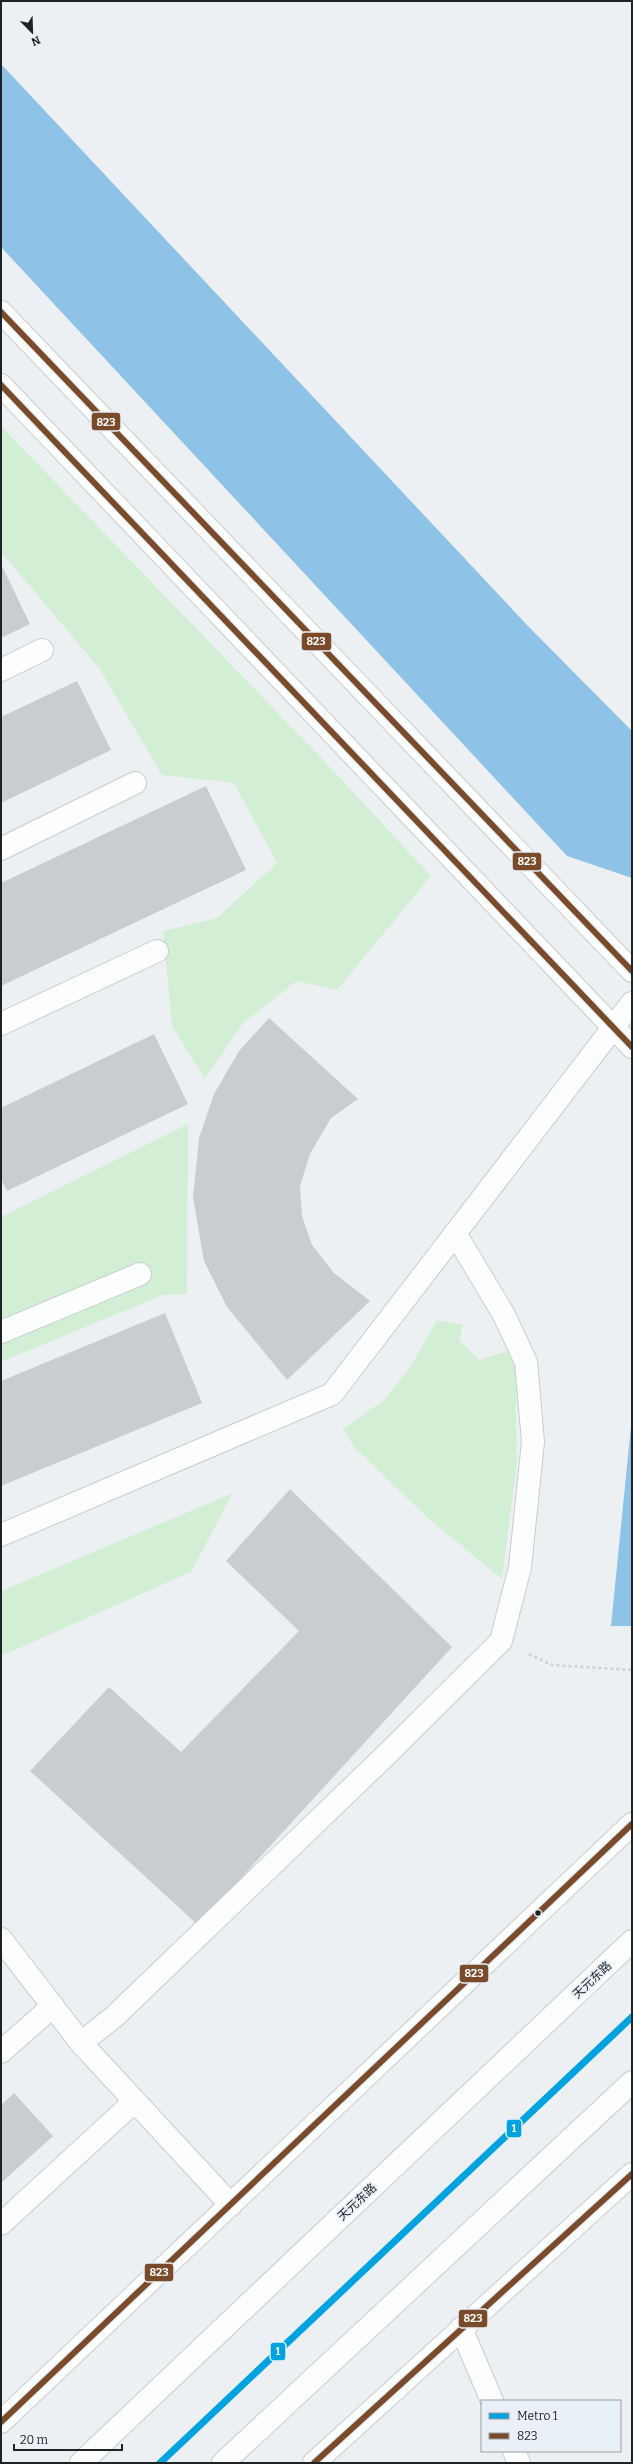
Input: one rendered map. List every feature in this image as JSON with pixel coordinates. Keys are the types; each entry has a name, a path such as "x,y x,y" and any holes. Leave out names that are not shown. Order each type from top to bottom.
{"main road":[{"path":"1,312 632,971"},
{"path":"1,386 632,1047"},
{"path":"1,670 42,650"},
{"path":"1,849 135,783"},
{"path":"1,1024 157,951"},
{"path":"1,1535 332,1394 632,1003"},
{"path":"81,2044 121,2010 386,1756 501,1641 520,1567 533,1442 526,1362 504,1315 455,1233"},
{"path":"1,1332 140,1274"},
{"path":"1,2422 632,1824"},
{"path":"1,1939 81,2044 231,2205"},
{"name":"天元东路","path":"81,2463 632,1941"},
{"path":"1,2052 53,2006"},
{"path":"223,2463 632,2082"},
{"path":"1,2224 135,2101"},
{"path":"314,2463 632,2174"},
{"path":"461,2328 492,2400"},
{"path":"514,2452 519,2463"}],"path":[{"path":"501,1641 552,1665 632,1670"}],"green space":[{"path":"1,426 327,764 431,876 337,990 297,981 243,1023 205,1079 172,1026 163,931 217,918 277,863 234,783 162,775 99,668 1,552"},
{"path":"188,1124 187,1294 163,1295 1,1362 1,1217"},
{"path":"437,1320 463,1325 459,1340 479,1360 510,1350 517,1375 517,1462 502,1579 429,1519 355,1448 343,1429 384,1400 411,1366"},
{"path":"233,1493 191,1572 1,1656 1,1591"}],"water":[{"path":"1,64 527,625 632,731 632,878 567,856 1,247"},
{"path":"632,1416 632,1626 611,1626"}],"building":[{"path":"1,564 30,624 1,638"},
{"path":"77,681 111,750 1,803 1,717"},
{"path":"206,786 246,870 1,986 1,883"},
{"path":"269,1018 358,1099 331,1118 310,1154 300,1186 302,1216 312,1245 334,1273 370,1301 287,1380 227,1307 204,1261 193,1197 199,1138 214,1094 239,1051"},
{"path":"154,1034 188,1104 7,1191 1,1179 1,1108"},
{"path":"165,1313 202,1403 1,1486 1,1381"},
{"path":"290,1489 452,1647 198,1925 30,1771 109,1687 181,1752 299,1631 226,1561"},
{"path":"14,2093 53,2136 1,2183 1,2105"}],"metro line":[{"name":"1","path":"160,2463 632,2017"}],"transit line":[{"name":"823","path":"1,312 632,971"},
{"name":"823","path":"1,385 632,1047"},
{"name":"823","path":"1,2422 632,1824"},
{"name":"823","path":"314,2463 632,2174"}]}
